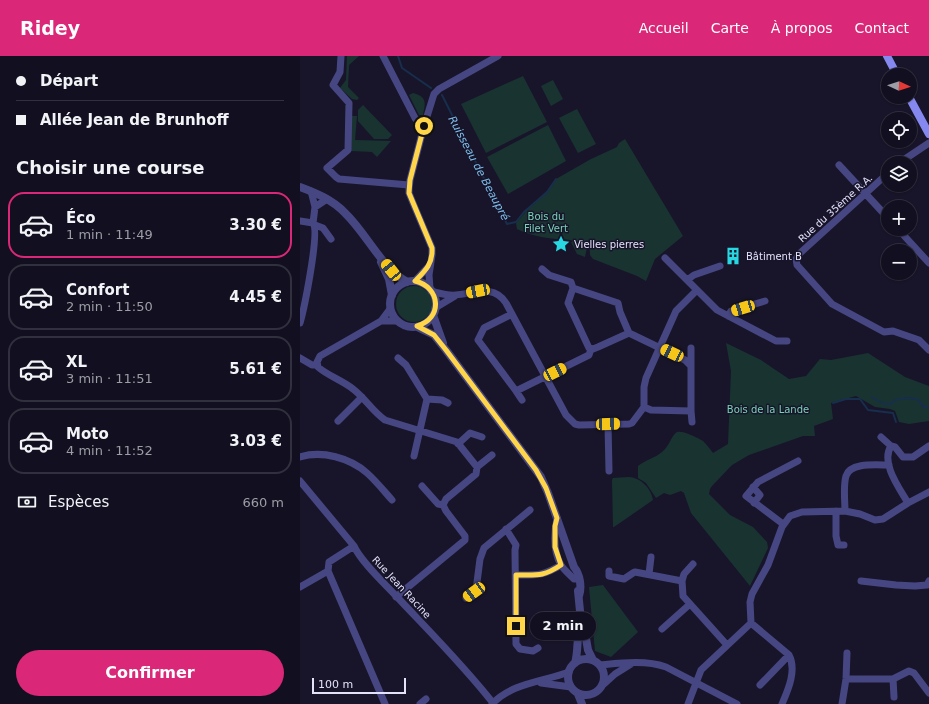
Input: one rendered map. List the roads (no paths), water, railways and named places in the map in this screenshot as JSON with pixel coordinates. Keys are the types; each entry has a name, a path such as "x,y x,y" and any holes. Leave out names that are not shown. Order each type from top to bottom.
{"main road":[{"path":"887,56 893,68"},
{"path":"913,104 929,134"}],"street":[{"path":"341,56 340,72 333,85 349,103 348,150 324,171 340,179 409,185"},
{"path":"383,56 415,118 424,126"},
{"path":"446,350 434,311 435,297 431,290 430,266 432,248 409,193 409,185 434,94 439,89 498,56"},
{"path":"910,156 929,143"},
{"path":"839,165 881,210"},
{"name":"Rue du 35ème R.A.","path":"881,179 799,254 796,259 797,265 832,304 880,331 893,331 919,340 929,350"},
{"path":"300,187 327,199 340,208 350,218 379,257 398,277 411,282 423,284 431,290 455,296"},
{"path":"300,324 314,250 315,207 311,191"},
{"path":"315,207 327,199"},
{"path":"300,221 314,224 323,228 331,239"},
{"path":"904,236 929,264"},
{"path":"379,257 389,280 392,295"},
{"path":"665,258 717,310 776,341 787,341"},
{"path":"397,321 390,309 392,295 395,289 411,282 430,266"},
{"path":"687,280 694,275 720,266"},
{"path":"542,269 549,275 571,282 573,288 568,303 588,346 591,349"},
{"path":"573,288 618,303 620,312 629,333 685,360 691,366"},
{"path":"381,321 397,321 406,326 417,326 427,322 434,311 455,296 478,291 491,291 502,297 563,412 571,421 579,425 632,423 644,407 644,388 646,378 676,311 697,290"},
{"path":"728,316 731,311 765,301"},
{"path":"317,365 320,356 381,321 390,309"},
{"path":"512,314 482,329 478,340 522,400"},
{"path":"417,326 434,335 446,350 536,470 546,488 574,567 579,596 581,621 584,627 588,650 593,660 600,665 605,674 604,684"},
{"path":"591,349 629,333"},
{"path":"691,348 692,422"},
{"path":"516,391 589,355 591,349"},
{"path":"300,358 312,365 317,365 321,370 343,382 362,397 379,416 385,420 454,441 477,467"},
{"path":"398,358 406,365 427,399 414,456"},
{"path":"338,421 362,397"},
{"path":"427,399 442,400 448,403"},
{"path":"644,407 651,410 691,410"},
{"path":"608,424 609,471"},
{"path":"458,444 470,433 482,437"},
{"path":"881,437 890,446 895,447 903,457 911,458 929,446"},
{"path":"890,446 888,451 889,465 894,480 908,502"},
{"path":"300,457 306,455 323,455 348,461 367,473 392,500"},
{"path":"443,505 446,499 476,474 477,467 492,455"},
{"path":"783,524 746,496 758,482 798,461"},
{"path":"845,511 846,479 848,473 860,465 889,465"},
{"name":"Rue Jean Racine","path":"300,481 354,546 357,554 445,647 493,703"},
{"path":"396,596 465,540 465,536 443,505 438,504 422,486"},
{"path":"753,487 760,495 754,503"},
{"path":"688,704 703,667 751,623 752,617 750,602 752,594 768,565 783,524 790,516 798,513 845,511 860,514 875,520 881,520 908,502 929,492"},
{"path":"466,598 476,590 480,559 484,548 530,510"},
{"path":"836,511 836,536 839,545"},
{"path":"557,518 555,526 555,547 561,565 574,579 576,579"},
{"path":"506,529 516,542 516,644 520,649 533,651 538,648"},
{"path":"354,546 329,562 328,570 385,704"},
{"path":"648,574 651,557"},
{"path":"693,564 684,574 682,581 683,596 727,645"},
{"path":"516,575 543,574 552,571 561,565"},
{"path":"574,567 577,571 580,582 579,596"},
{"path":"300,587 328,570"},
{"path":"609,571 609,576 624,579 633,573 648,574 682,581"},
{"path":"861,581 915,586 928,583 929,592"},
{"path":"662,629 690,604"},
{"path":"537,683 568,672 575,663 581,621"},
{"path":"751,623 789,655 792,660 792,670 788,691 782,704"},
{"path":"842,704 846,679 847,653"},
{"path":"760,685 789,655"},
{"path":"575,663 584,659 593,660"},
{"path":"600,665 648,662 658,664 696,682 736,704"},
{"path":"578,694 590,696 595,694 615,674 633,663"},
{"path":"568,672 569,683 578,694 582,704"},
{"path":"846,679 893,678 912,672 929,693"},
{"path":"893,678 894,697"},
{"path":"493,703 509,691 528,684 537,683 571,687"},
{"path":"593,704 595,694"}],"waterway":[{"name":"Ruisseau de Beaupré","path":"398,56 402,68 431,88"},
{"name":"Ruisseau de Beaupré","path":"442,95 507,224 516,222 524,212 547,192 556,179"},
{"path":"872,397 884,404 890,404 895,400 906,398 917,399 924,407 929,407"},
{"path":"833,403 846,399 860,399 868,410 893,413 896,422"}],"place":[{"name":"Vielles pierres","path":"561,244"},
{"name":"Bâtiment B","path":"733,256"}],"park label":[{"name":"Bois du Filet Vert","path":"546,222"},
{"name":"Bois de la Lande","path":"768,409"}]}
